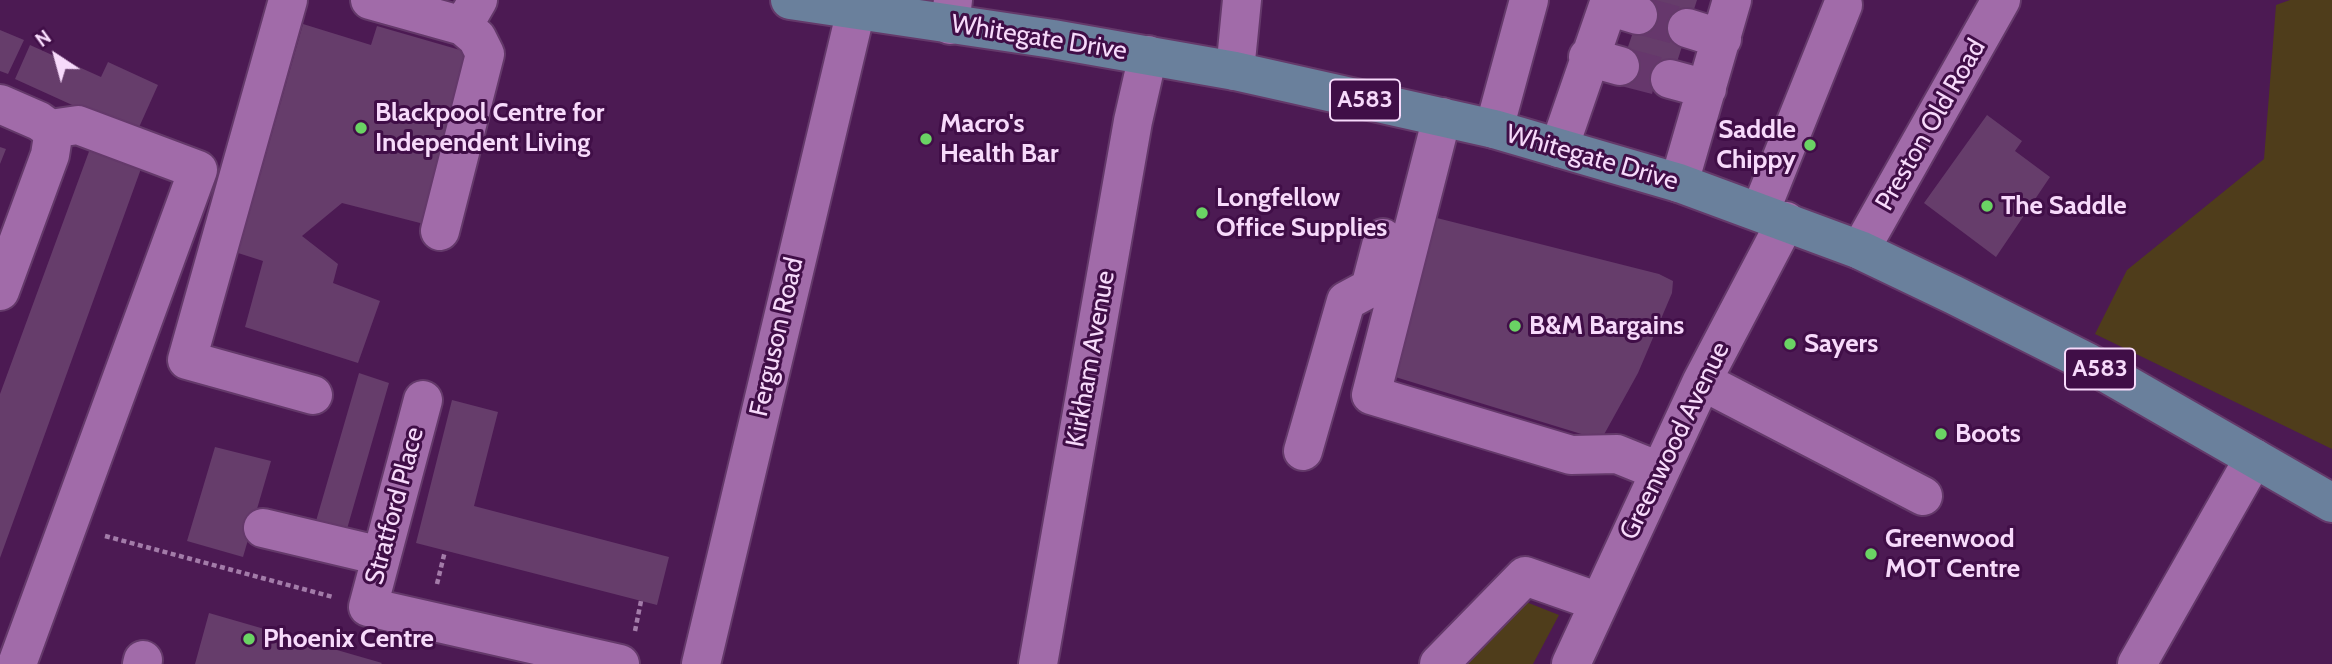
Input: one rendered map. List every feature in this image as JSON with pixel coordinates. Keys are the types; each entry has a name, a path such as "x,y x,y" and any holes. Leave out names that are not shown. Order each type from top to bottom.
{"main road":[{"name":"Whitegate Drive","path":"790,0 856,10 952,12 1494,129 1679,183 1860,250 2087,362 2332,503"}],"street":[{"path":"288,0 187,360 313,395"},
{"path":"370,0 471,13 477,38 485,54 440,231"},
{"path":"1235,71 1242,0"},
{"path":"1494,129 1528,0"},
{"path":"1679,183 1707,89 1704,33 1732,0"},
{"name":"Preston Old Road","path":"1860,250 2001,0"},
{"name":"Greenwood Avenue","path":"1571,664 1702,381 1773,217 1843,5"},
{"path":"1559,148 1604,61 1618,7"},
{"name":"Ferguson Road","path":"701,664 856,10"},
{"name":"Kirkham Avenue","path":"1038,664 1131,134 1148,55"},
{"path":"1670,79 1707,89"},
{"path":"0,104 50,129 78,125 198,170 17,664"},
{"path":"1303,451 1346,301 1370,288 1429,114"},
{"path":"1429,114 1371,395 1571,456 1618,454 1659,471"},
{"path":"0,291 53,146 50,129"},
{"path":"1702,381 1923,496"},
{"name":"Stratford Place","path":"423,400 368,607 518,652 620,664"},
{"path":"2137,664 2254,458"},
{"path":"263,528 381,556"},
{"path":"1438,664 1525,576 1599,602"}],"path":[{"path":"67,526 368,607"}],"shaded area":[{"path":"2290,0 2332,0 2332,449 2095,334 2127,270 2264,159 2276,5"},
{"path":"1521,600 1559,615 1533,664 1455,664"}],"building":[{"path":"1644,0 1697,0 1667,93 1618,76"},
{"name":"Blackpool Centre for Independent Living","path":"303,24 371,45 377,26 467,52 424,224 342,203 302,236 338,264 333,283 380,301 358,363 245,327 263,261 238,253"},
{"path":"0,30 24,40 8,74 0,71"},
{"path":"30,45 101,77 108,62 158,85 136,134 15,79"},
{"path":"1987,115 2022,141 2015,151 2050,177 1996,257 1924,203"},
{"path":"91,146 142,166 0,558 0,394"},
{"path":"0,147 6,149 0,164"},
{"path":"1433,217 1659,274 1673,281 1672,293 1638,373 1601,440 1392,376"},
{"path":"359,373 389,383 347,529 316,521"},
{"path":"452,400 498,412 474,506 669,557 657,605 416,543"},
{"path":"215,447 271,461 243,557 187,541"},
{"name":"Phoenix Centre","path":"209,613 382,663 195,664"}],"tunnel":[{"path":"1638,15 1687,28"},
{"path":"1620,66 1670,79"}],"place":[{"name":"Blackpool Centre for Independent Living","path":"361,128"},
{"name":"Macro's Health Bar","path":"926,139"},
{"name":"Saddle Chippy","path":"1810,145"},
{"name":"The Saddle","path":"1987,206"},
{"name":"Longfellow Office Supplies","path":"1202,213"},
{"name":"B&M Bargains","path":"1515,326"},
{"name":"Sayers","path":"1790,344"},
{"name":"Boots","path":"1941,434"},
{"name":"Greenwood MOT Centre","path":"1871,554"},
{"name":"Phoenix Centre","path":"249,639"}]}
